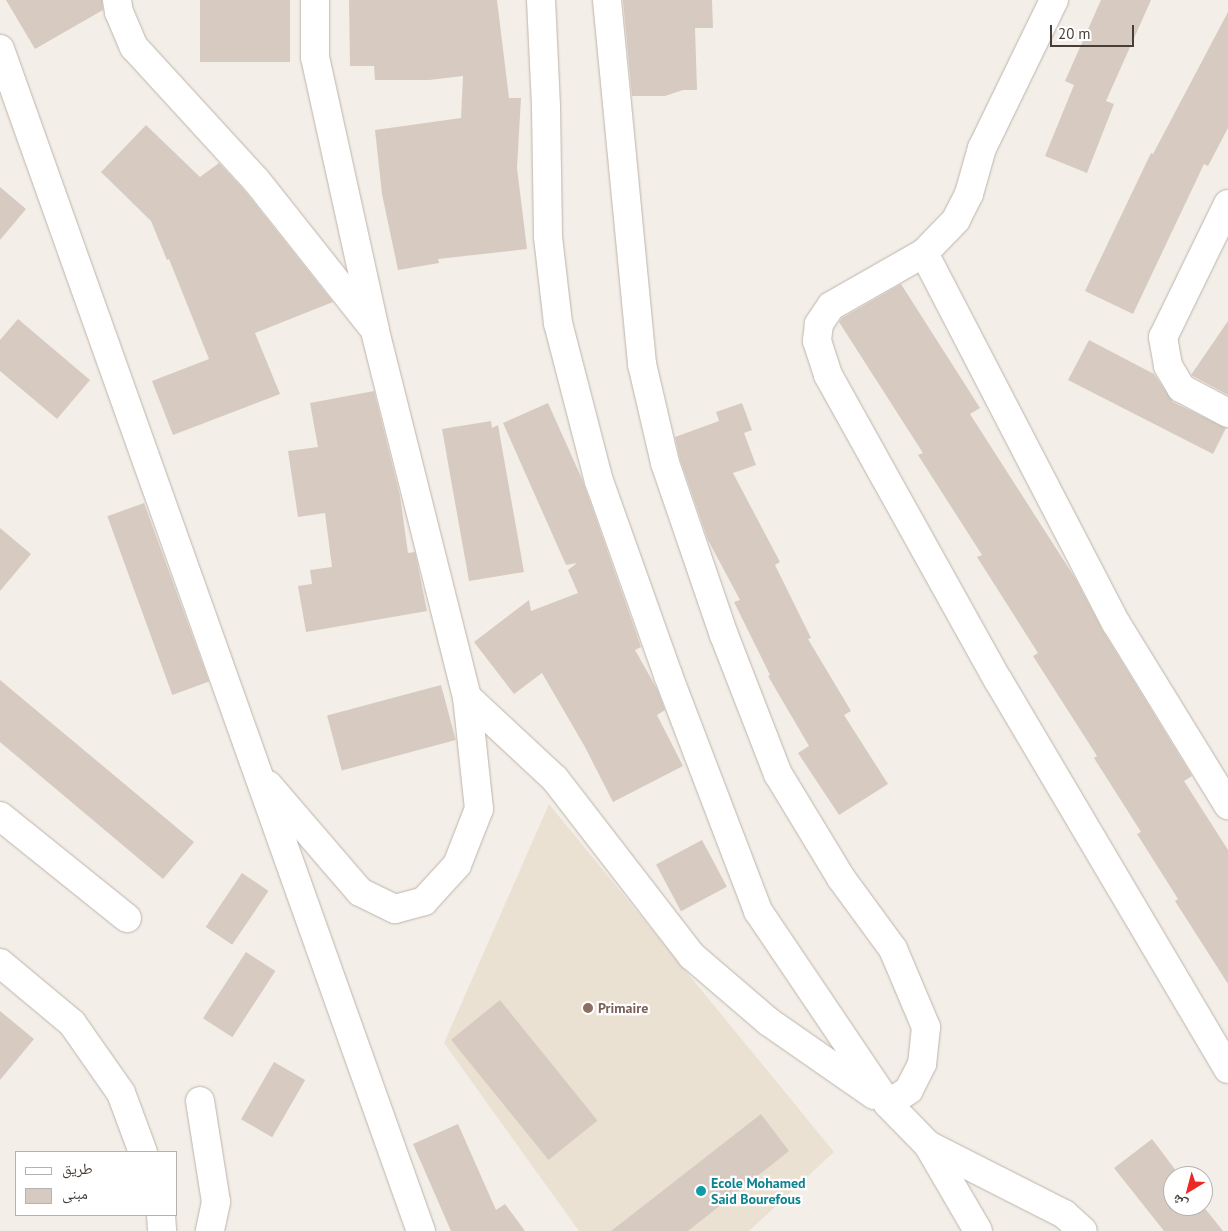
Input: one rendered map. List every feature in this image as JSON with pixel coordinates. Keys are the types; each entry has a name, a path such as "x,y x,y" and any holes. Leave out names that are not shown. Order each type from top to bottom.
{"street":[{"path":"117,0 119,12 134,47 256,180 375,331"},
{"path":"257,772 360,892 395,909 424,901 457,865 479,809 467,697 375,331 315,57 315,0"},
{"path":"541,0 546,107 548,237 558,323 599,481 668,675 758,911 888,1104 928,1145 978,1231"},
{"path":"607,0 642,364 665,463 724,635 778,774 841,878 893,950 926,1027 922,1064 909,1090 888,1104"},
{"path":"1054,0 982,148 969,194 956,220 924,253 832,306 819,324 817,341 828,376 998,680 1228,1069"},
{"path":"0,49 421,1231"},
{"path":"1228,204 1163,337 1168,366 1181,388 1228,413"},
{"path":"924,253 1116,623 1228,805"},
{"path":"467,697 555,779 692,956 769,1022 888,1104"},
{"path":"0,816 127,918"},
{"path":"0,963 72,1024 121,1093 143,1151"},
{"path":"200,1101 216,1202 210,1231"},
{"path":"928,1145 1064,1214 1083,1231"},
{"path":"161,1216 162,1231"}],"shaded area":[{"name":"Primaire","path":"549,804 834,1152 749,1231 579,1231 444,1043"}],"building":[{"path":"6,0 102,0 103,10 35,49"},
{"path":"200,0 290,0 290,62 200,62"},
{"path":"349,0 497,0 509,98 521,98 517,168 527,249 438,259 439,263 398,270 382,194 375,130 461,118 463,76 429,80 375,80 374,66 350,66"},
{"path":"623,0 712,0 713,28 695,28 697,90 683,90 665,96 632,96"},
{"path":"1101,0 1151,0 1106,101 1114,104 1087,173 1045,156 1074,85 1065,81"},
{"path":"1228,12 1228,128 1208,166 1204,164 1133,314 1085,291 1151,153 1153,154"},
{"path":"146,125 200,177 219,163 244,190 333,302 255,333 280,394 173,435 152,381 209,359 169,259 167,260 151,221 101,172"},
{"path":"0,187 26,209 0,240"},
{"path":"901,284 980,408 970,414 1075,578 1103,631 1192,776 1184,781 1228,850 1228,984 1175,901 1178,899 1137,834 1141,832 1094,758 1097,756 1033,656 1038,653 977,557 982,555 918,455 923,453 839,322 842,318"},
{"path":"18,319 90,380 57,419 0,371 0,340"},
{"path":"1228,321 1228,395 1191,375"},
{"path":"1089,340 1154,374 1173,402 1226,428 1213,454 1068,380"},
{"path":"374,391 400,496 408,553 415,552 427,611 306,632 298,586 312,584 310,570 332,567 325,513 298,517 288,451 318,447 310,403"},
{"path":"548,403 582,479 641,647 635,650 657,689 665,710 657,715 683,766 613,802 585,747 542,673 514,694 474,642 529,600 531,611 578,593 568,570 577,563 566,565 503,423"},
{"path":"742,403 752,430 744,433 756,465 733,473 780,562 775,565 811,638 808,639 851,711 844,715 888,784 839,815 798,753 809,746 768,676 770,675 734,602 740,600 708,540 680,459 675,437 719,421 716,412"},
{"path":"491,421 492,428 498,425 524,572 469,581 442,429"},
{"path":"144,503 209,682 172,695 107,516"},
{"path":"0,528 31,554 0,591"},
{"path":"0,680 194,842 163,879 0,742"},
{"path":"441,685 456,740 342,771 327,716"},
{"path":"702,840 727,887 681,911 656,864"},
{"path":"242,873 269,891 232,945 206,927"},
{"path":"246,952 275,971 232,1037 203,1018"},
{"path":"500,1000 598,1120 549,1160 451,1040"},
{"path":"0,1011 34,1039 0,1080"},
{"path":"274,1062 305,1080 272,1137 241,1119"},
{"name":"Ecole Mohamed Said Bourefous","path":"761,1114 789,1151 688,1231 611,1231"},
{"path":"458,1124 496,1210 505,1204 525,1231 451,1231 413,1144"},
{"path":"1152,1139 1172,1166 1163,1166 1163,1216 1211,1216 1223,1231 1164,1231 1114,1168"}],"place":[{"name":"Primaire","path":"588,1008"},
{"name":"Ecole Mohamed Said Bourefous","path":"701,1191"}]}
